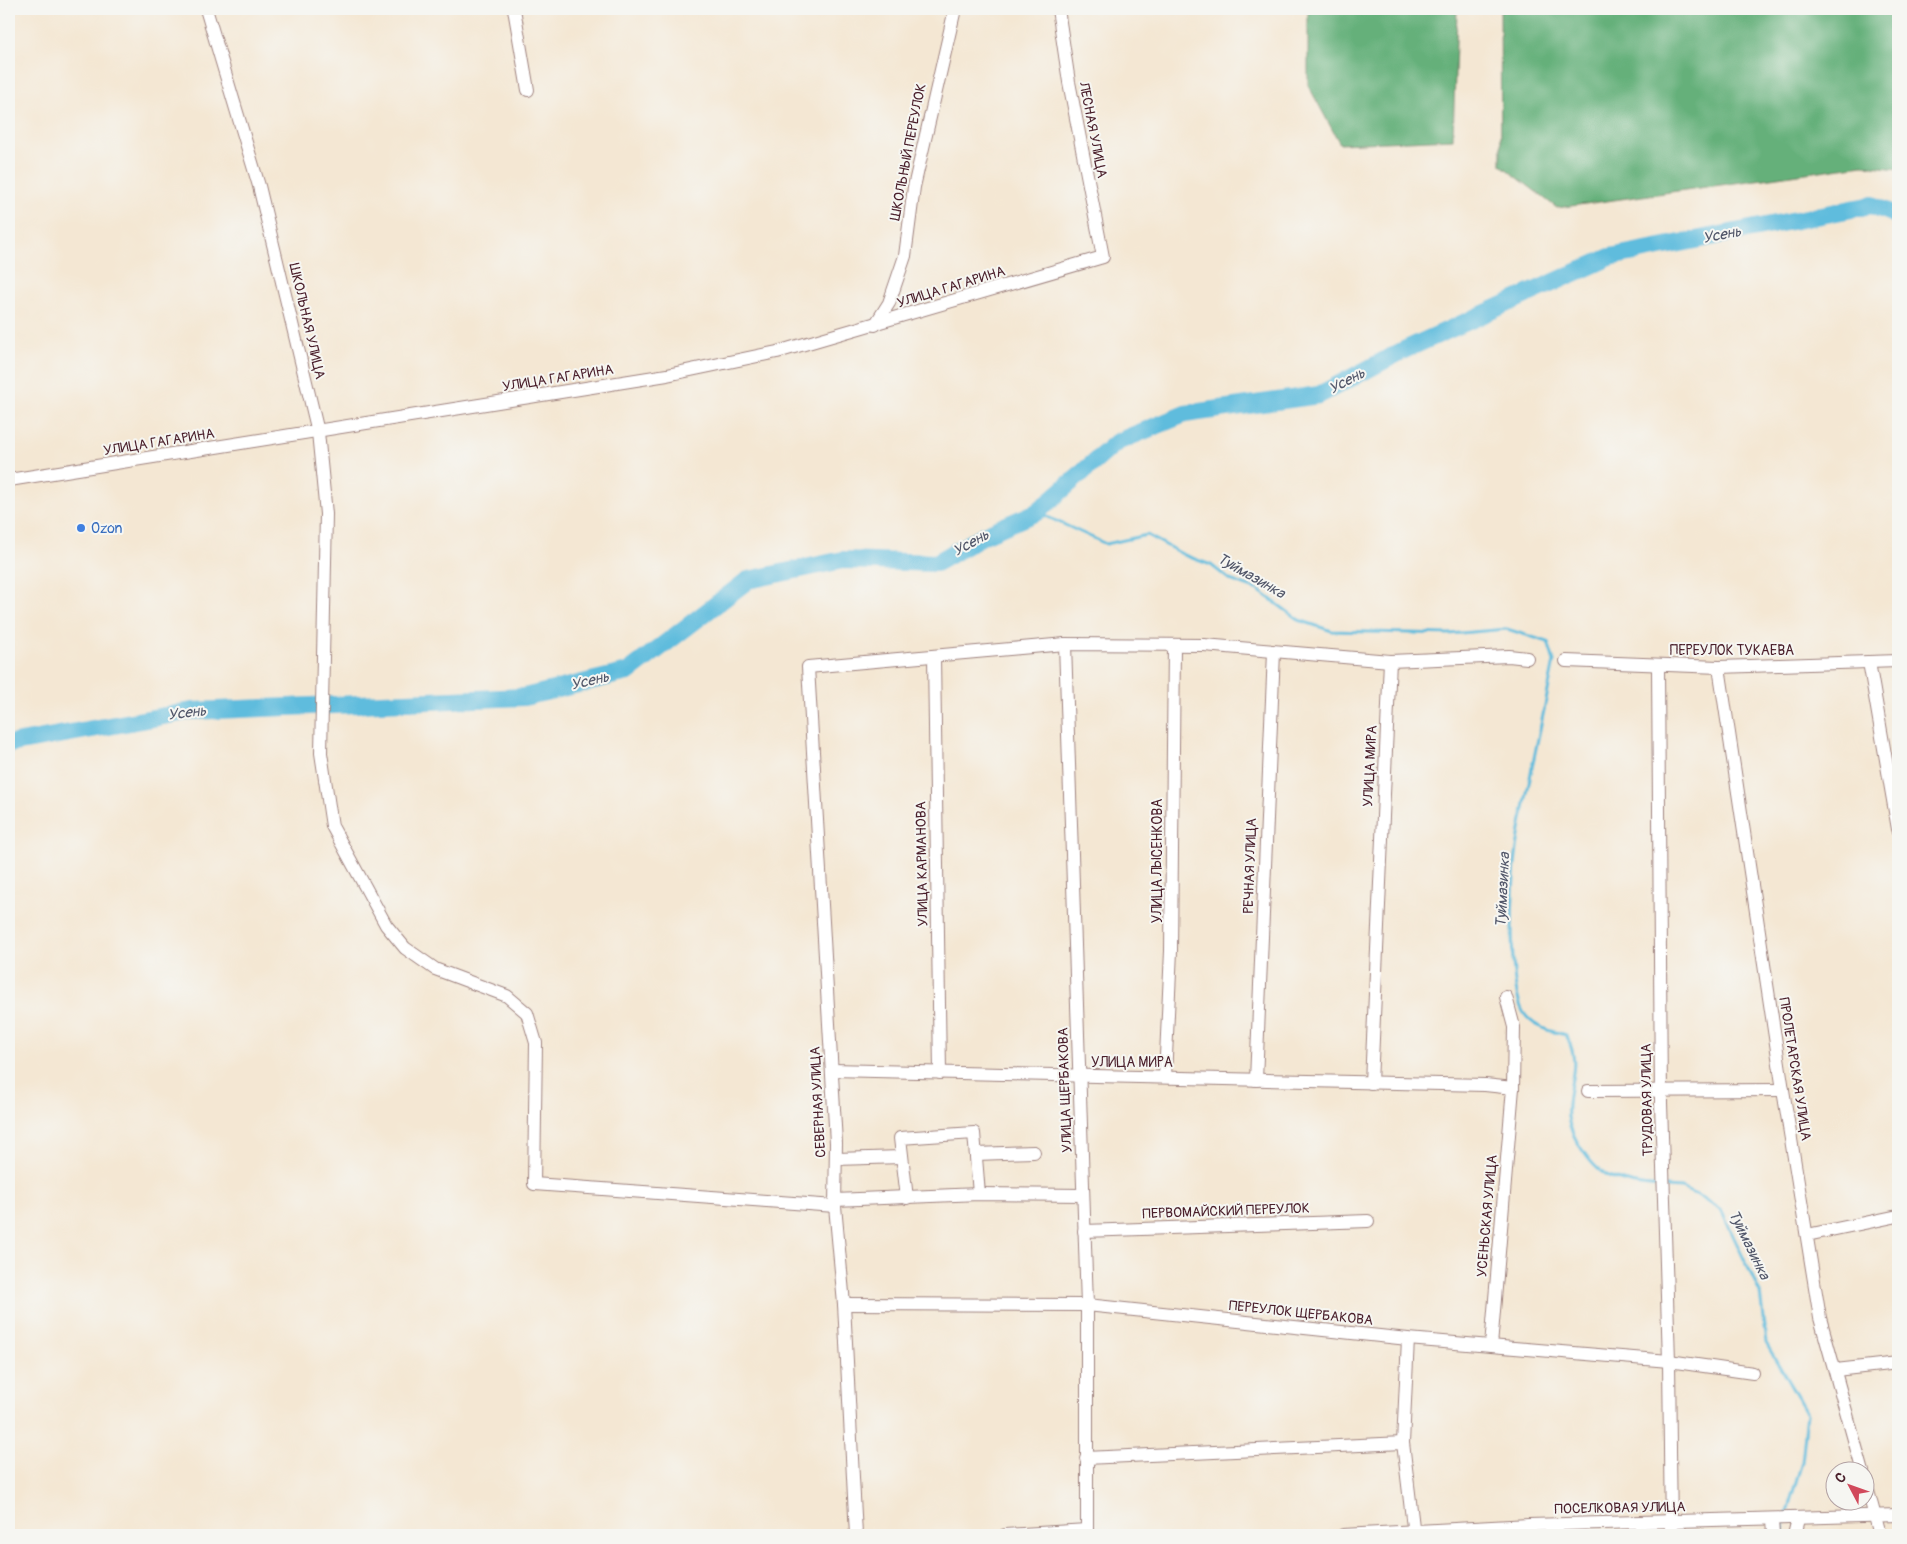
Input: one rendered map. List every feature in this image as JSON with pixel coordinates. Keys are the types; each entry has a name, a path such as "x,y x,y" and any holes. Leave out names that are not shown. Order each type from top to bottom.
{"street":[{"path":"514,9 528,90"},
{"name":"ШКОЛЬНЫЙ ПЕРЕУЛОК","path":"875,325 889,303 905,256 914,187 955,9"},
{"name":"ЛЕСНАЯ УЛИЦА","path":"1058,9 1069,82 1103,257"},
{"name":"ШКОЛЬНАЯ УЛИЦА","path":"211,10 259,186 318,432 326,514 321,753 332,826 386,925 405,948 435,969 506,996 527,1013 536,1043 534,1184 835,1203"},
{"name":"УЛИЦА ГАГАРИНА","path":"9,480 667,375 777,352 1103,257"},
{"path":"934,656 1065,644 1204,645 1390,661 1509,656 1527,658"},
{"name":"УЛИЦА ЩЕРБАКОВА","path":"1065,644 1087,1305 1087,1533"},
{"name":"УЛИЦА ЛЫСЕНКОВА","path":"1165,1077 1171,951 1174,646"},
{"name":"РЕЧНАЯ УЛИЦА","path":"1256,1080 1274,652"},
{"name":"СЕВЕРНАЯ УЛИЦА","path":"856,1535 844,1304 835,1203 836,1159 832,1070 808,667 934,656"},
{"name":"УЛИЦА КАРМАНОВА","path":"934,656 940,1073"},
{"name":"УЛИЦА МИРА","path":"1371,1082 1390,661"},
{"name":"ПЕРЕУЛОК ТУКАЕВА","path":"1566,662 1719,668 1898,661"},
{"path":"1869,662 1898,829"},
{"name":"ТРУДОВАЯ УЛИЦА","path":"1658,665 1661,1091 1669,1361 1670,1529"},
{"name":"ПРОЛЕТАРСКАЯ УЛИЦА","path":"1719,668 1783,1090 1820,1318 1860,1462"},
{"name":"УСЕНЬСКАЯ УЛИЦА","path":"1491,1346 1513,1088 1514,1027 1506,997"},
{"name":"УЛИЦА МИРА","path":"832,1070 1485,1085 1513,1088"},
{"path":"1588,1092 1783,1090"},
{"path":"907,1198 900,1138 974,1133 979,1194"},
{"path":"976,1154 1034,1152"},
{"path":"836,1159 902,1157"},
{"path":"835,1203 979,1194 1083,1195"},
{"path":"1807,1235 1898,1216"},
{"name":"ПЕРВОМАЙСКИЙ ПЕРЕУЛОК","path":"1084,1231 1368,1221"},
{"name":"ПЕРЕУЛОК ЩЕРБАКОВА","path":"844,1304 1087,1305 1408,1339 1669,1361 1753,1373"},
{"path":"1408,1339 1403,1442 1414,1534"},
{"path":"1836,1370 1898,1363"},
{"path":"1086,1458 1403,1442"},
{"path":"1874,1510 1880,1535"},
{"name":"ПОСЕЛКОВАЯ УЛИЦА","path":"1343,1535 1529,1530 1670,1529 1785,1519 1898,1515"},
{"path":"1773,1535 1785,1519 1794,1535"},
{"path":"1005,1535 1087,1533"}],"green space":[{"path":"1308,9 1457,9 1453,139 1340,144 1308,85"},
{"path":"1500,9 1898,9 1898,169 1863,165 1557,208 1501,165"}],"waterway":[{"name":"Усень","path":"9,744 192,711 524,697 628,672 748,580 843,560 936,563 984,535 1037,512 1117,442 1185,414 1319,395 1404,350 1610,257 1872,205 1898,216"},
{"name":"Туймазинка","path":"1037,512 1106,544 1147,535 1184,555 1211,565 1230,580 1258,590 1299,620 1332,631 1449,634 1507,629 1548,642 1554,661 1525,801 1515,863 1512,909 1515,984 1526,1016 1540,1027 1566,1035 1571,1047 1574,1067 1569,1095 1568,1117 1573,1134 1584,1152 1597,1168 1611,1177 1635,1184 1660,1187"},
{"name":"Туймазинка","path":"1666,1187 1681,1188 1703,1198 1721,1210 1760,1293 1766,1343 1807,1414 1802,1462 1786,1515"},
{"name":"Туймазинка","path":"1783,1535 1785,1521"}],"place":[{"name":"Ozon","path":"81,528"}]}
